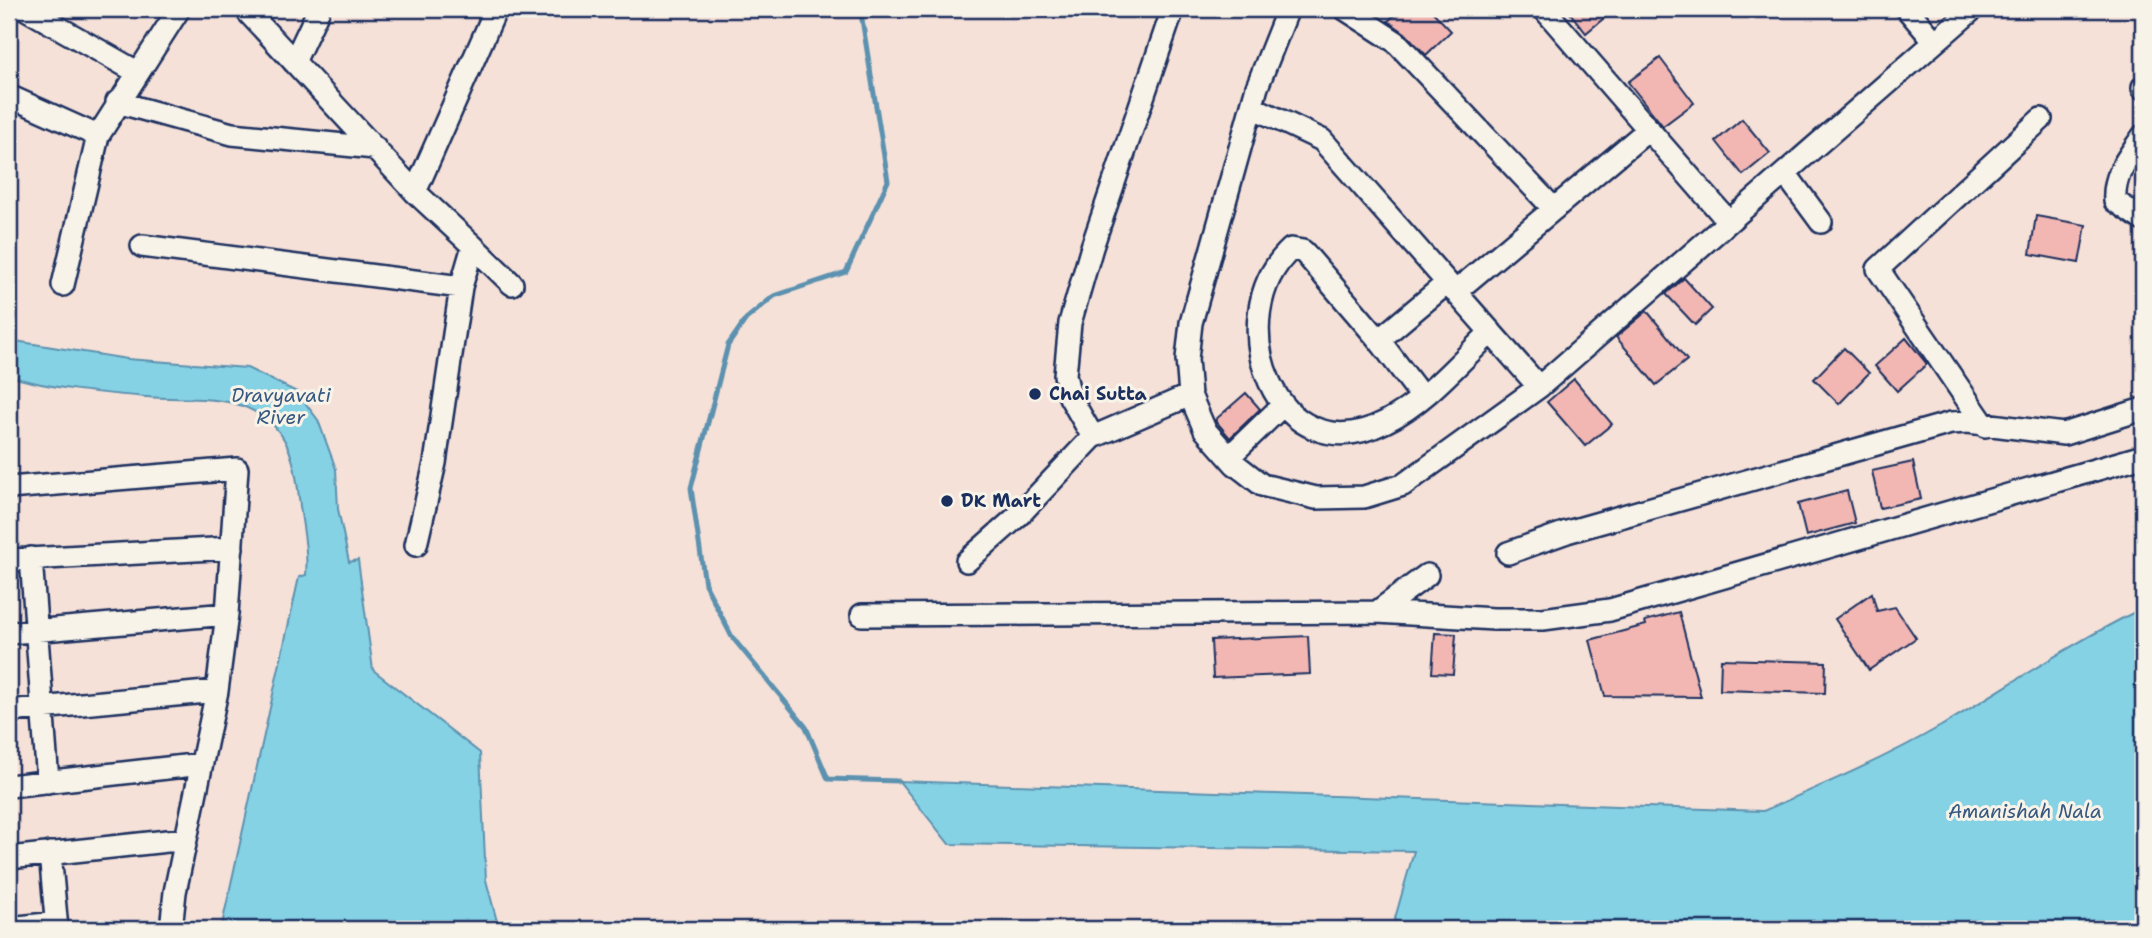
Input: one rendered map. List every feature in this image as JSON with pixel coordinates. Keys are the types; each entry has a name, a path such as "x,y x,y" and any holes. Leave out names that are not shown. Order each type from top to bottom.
{"street":[{"path":"26,9 137,72"},
{"path":"63,285 98,136 117,102 179,9"},
{"path":"245,9 415,192 512,284"},
{"path":"294,62 319,9"},
{"path":"415,192 496,9"},
{"path":"1093,437 1077,415 1067,386 1065,375 1070,323 1092,247 1173,9"},
{"path":"1288,9 1252,107 1191,323 1187,359 1190,395 1205,430 1229,457 1262,485 1316,498 1364,497 1404,485 1539,387 1973,9"},
{"path":"1345,9 1396,42 1554,209"},
{"path":"1544,9 1728,221"},
{"path":"1907,9 1935,42"},
{"path":"9,96 98,136"},
{"path":"117,102 233,134 374,148"},
{"path":"1252,107 1322,140 1539,387"},
{"path":"1985,426 1878,269 2041,119"},
{"path":"1379,340 1554,209 1649,130"},
{"path":"2143,136 2117,174 2114,186 2115,201 2143,220"},
{"path":"1785,173 1821,222"},
{"path":"142,246 461,287"},
{"path":"416,545 435,463 461,287 473,246"},
{"path":"1422,397 1379,340 1303,251 1292,249 1280,259 1262,301 1259,353 1265,376 1283,405 1299,422 1328,432 1357,431 1385,423 1422,397 1491,332"},
{"path":"967,561 1020,514 1093,437 1190,395"},
{"path":"1229,457 1283,405"},
{"path":"1508,553 1567,533 1951,423 1968,422 2064,434 2143,409"},
{"path":"862,615 1377,612 1543,619 1610,610 2143,456"},
{"path":"9,488 237,470 227,614 217,691 186,839 171,929"},
{"path":"9,560 232,548"},
{"path":"31,558 48,782"},
{"path":"1377,612 1427,575"},
{"path":"9,633 227,614"},
{"path":"9,711 217,691"},
{"path":"9,786 202,764"},
{"path":"9,858 186,839"},
{"path":"9,928 57,926 50,853"}],"water":[{"name":"Dravyavati River","path":"9,340 127,359 247,368 297,392 318,420 336,469 338,509 349,562 358,560 373,670 480,753 486,880 499,929 221,929 299,577 306,575 305,540 296,474 290,453 274,426 246,407 230,402 94,392 9,376"},
{"name":"Amanishah Nala","path":"2143,608 2143,929 1392,929 1414,851 949,844 899,781 1763,811 1919,738 2066,650"}],"building":[{"path":"1401,9 1430,9 1451,31 1426,55 1405,33 1388,21"},
{"path":"1567,9 1615,9 1586,33"},
{"path":"1660,58 1694,103 1663,126 1628,82"},
{"path":"1742,119 1770,153 1743,175 1716,141"},
{"path":"2036,216 2086,225 2079,263 2030,254"},
{"path":"1684,278 1712,309 1695,325 1666,294"},
{"path":"1647,311 1687,360 1656,385 1616,337"},
{"path":"1906,338 1927,364 1897,391 1875,366"},
{"path":"1844,348 1869,373 1839,404 1814,379"},
{"path":"1574,379 1612,424 1585,446 1547,402"},
{"path":"1246,393 1260,409 1230,438 1215,420"},
{"path":"1913,462 1921,499 1880,508 1872,471"},
{"path":"1847,491 1855,523 1806,536 1798,504"},
{"path":"1872,593 1877,611 1895,607 1916,638 1869,670 1835,619"},
{"path":"1679,612 1701,697 1605,696 1590,640 1646,625 1645,621"},
{"path":"1435,633 1456,634 1453,674 1432,673"},
{"path":"1308,636 1310,674 1213,678 1211,640"},
{"path":"1721,659 1826,662 1825,693 1720,690"}],"waterway":[{"path":"853,9 861,13 888,181 846,272 774,296 746,319 728,345 691,488 705,584 732,637 806,727 828,779 899,781"}],"place":[{"name":"Chai Sutta","path":"1035,394"},
{"name":"DK Mart","path":"947,501"}]}
